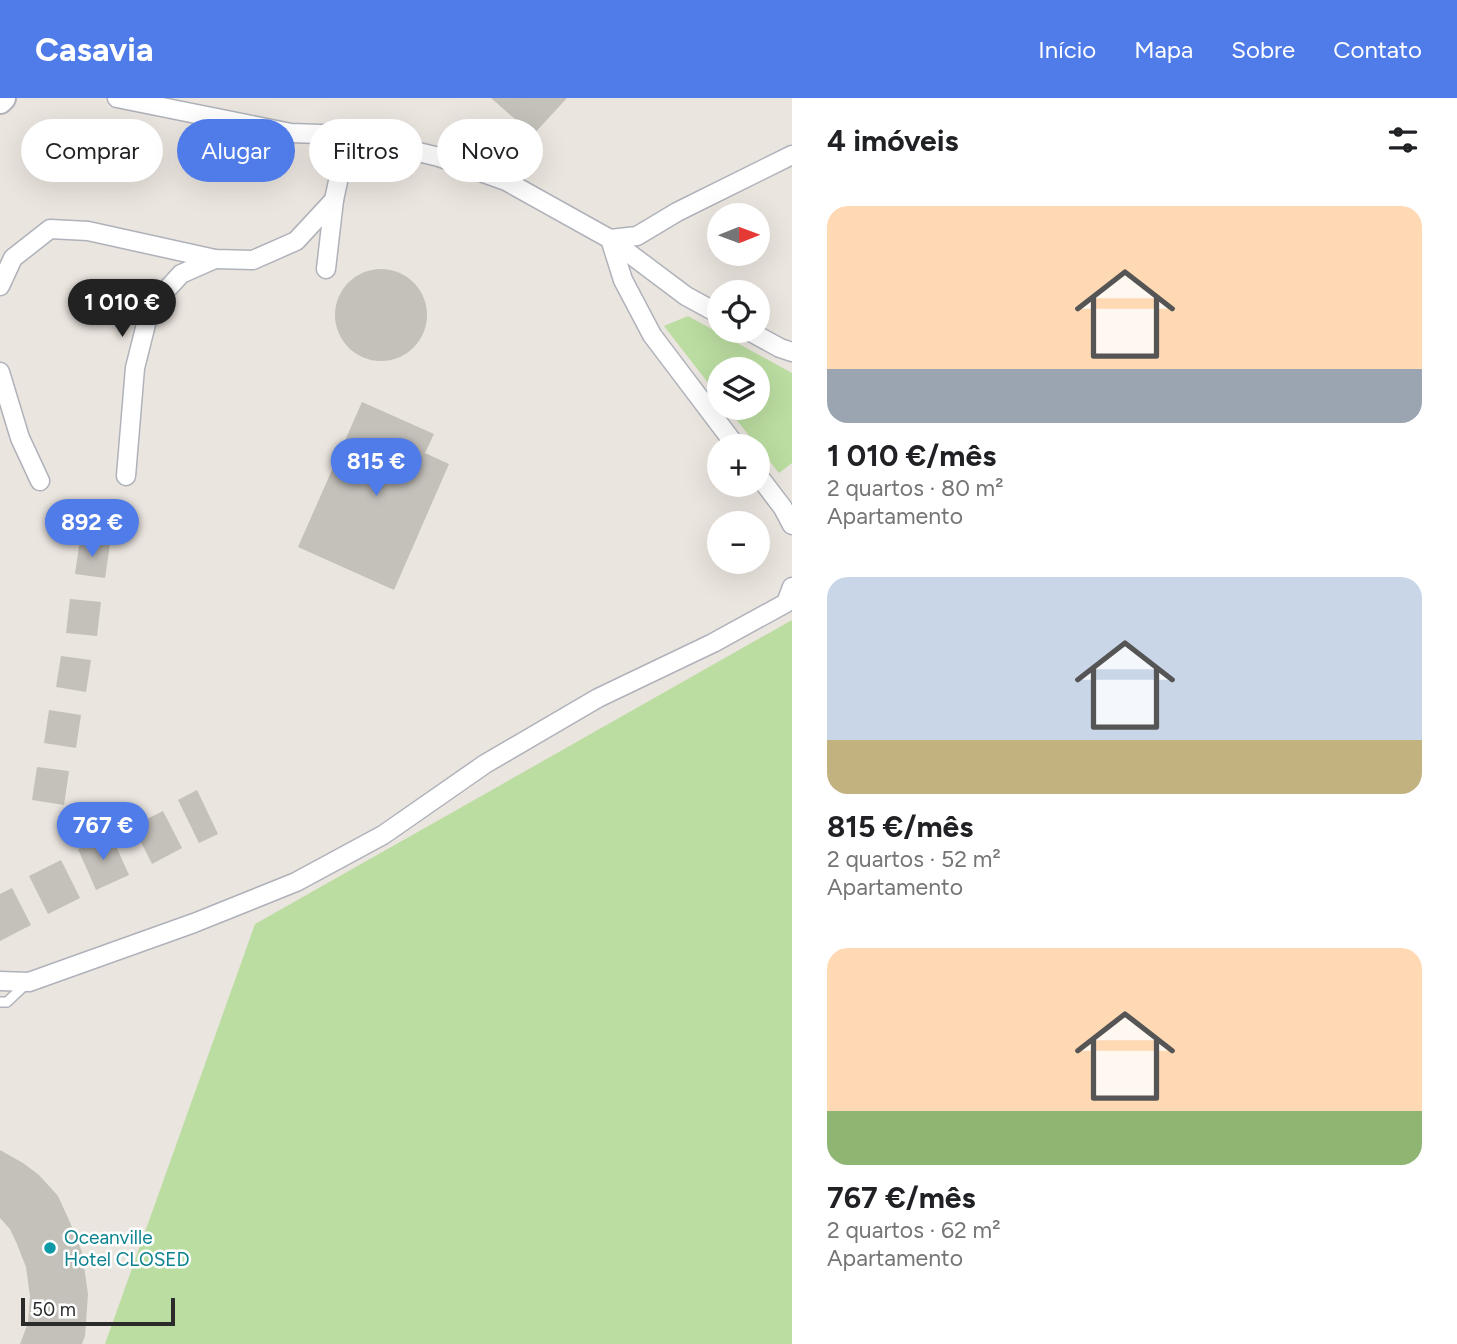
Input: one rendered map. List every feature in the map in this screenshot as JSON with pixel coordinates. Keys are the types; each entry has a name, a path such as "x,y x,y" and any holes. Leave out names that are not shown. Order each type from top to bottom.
{"street":[{"path":"117,98 147,101 291,133 309,134"},
{"path":"423,153 506,181 610,239 686,296 707,307"},
{"path":"610,239 637,236 677,212 792,155"},
{"path":"326,269 338,182"},
{"path":"0,286 13,258 50,229 88,231 215,259 253,260 296,241 334,200"},
{"path":"610,239 623,280 652,335 727,434"},
{"path":"126,476 135,368 150,308 181,274 215,259"},
{"path":"770,343 792,352"},
{"path":"0,372 20,438 40,481"},
{"path":"770,491 792,526"},
{"path":"0,981 29,982 194,923 296,882 383,835 485,764 598,698 713,643 790,597"}],"lane":[{"path":"0,1002 7,1002 29,982"}],"green space":[{"path":"688,316 707,326 707,343 737,343 763,357 707,357 707,382 664,326"},
{"path":"770,361 792,373 792,463 779,473 770,462 770,434 748,434 737,420 770,420"},
{"path":"792,620 792,1344 105,1344 255,924"}],"building":[{"path":"491,98 567,98 543,124 543,119 515,119"},
{"path":"381,269 399,273 413,283 423,297 427,315 423,333 413,347 399,357 381,361 363,357 349,347 339,333 335,315 339,297 349,283 363,273"},
{"path":"362,402 434,434 425,453 449,464 394,590 298,547"},
{"path":"80,540 110,544 105,578 75,574"},
{"path":"70,599 101,602 97,636 66,633"},
{"path":"61,656 91,660 86,692 56,687"},
{"path":"49,710 81,715 76,748 44,743"},
{"path":"37,767 69,771 64,805 32,800"},
{"path":"197,790 218,834 199,843 178,800"},
{"path":"163,811 182,848 152,864 133,826"},
{"path":"111,835 129,875 96,890 78,849"},
{"path":"61,860 80,898 48,914 29,876"},
{"path":"12,888 31,925 0,941 0,894"},
{"name":"Oceanville Hotel CLOSED","path":"0,1150 39,1175 58,1196 69,1220 82,1252 88,1294 82,1344 20,1344 28,1323 30,1296 26,1267 10,1229 0,1218"}],"place":[{"name":"Oceanville Hotel CLOSED","path":"50,1248"}]}
